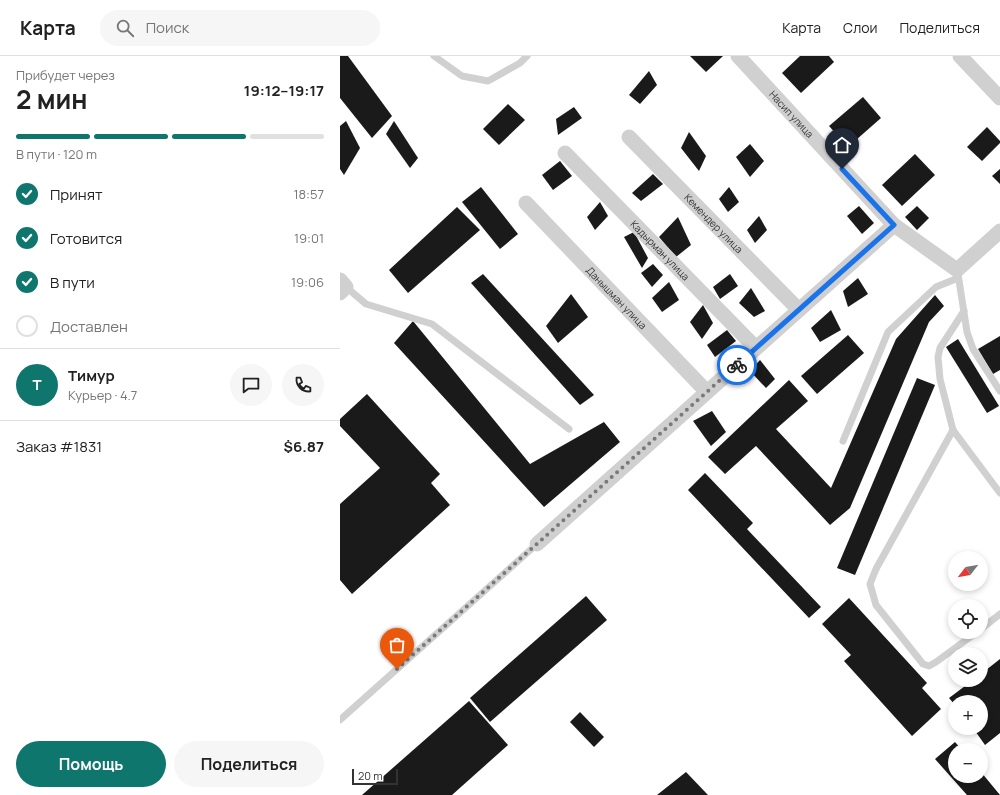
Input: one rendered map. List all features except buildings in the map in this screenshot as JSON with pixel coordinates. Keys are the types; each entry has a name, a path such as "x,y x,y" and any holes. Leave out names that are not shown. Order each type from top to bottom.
{"street":[{"name":"Насип улица","path":"738,56 894,225 958,274"},
{"path":"960,56 1000,98"},
{"name":"Кемендер улица","path":"629,136 799,310"},
{"name":"Кадырман улица","path":"565,153 756,348"},
{"name":"Данышман улица","path":"526,203 707,392"},
{"path":"537,544 894,225"},
{"path":"958,274 1000,231"}],"lane":[{"path":"434,56 462,76 488,81 520,63 527,56"},
{"path":"843,441 888,332 936,286 958,274 967,332 973,349 1000,391"},
{"path":"342,287 366,304 432,324 569,429"},
{"path":"964,311 940,348 938,357 940,379 953,430 1000,493"},
{"path":"953,430 876,569 870,584 876,605 923,664 929,666 936,662 967,639"},
{"path":"340,720 537,544"},
{"path":"988,623 1000,614"}],"way so far":[{"path":"397,669 737,365"}],"route":[{"path":"737,365 894,225 842,169"}]}
